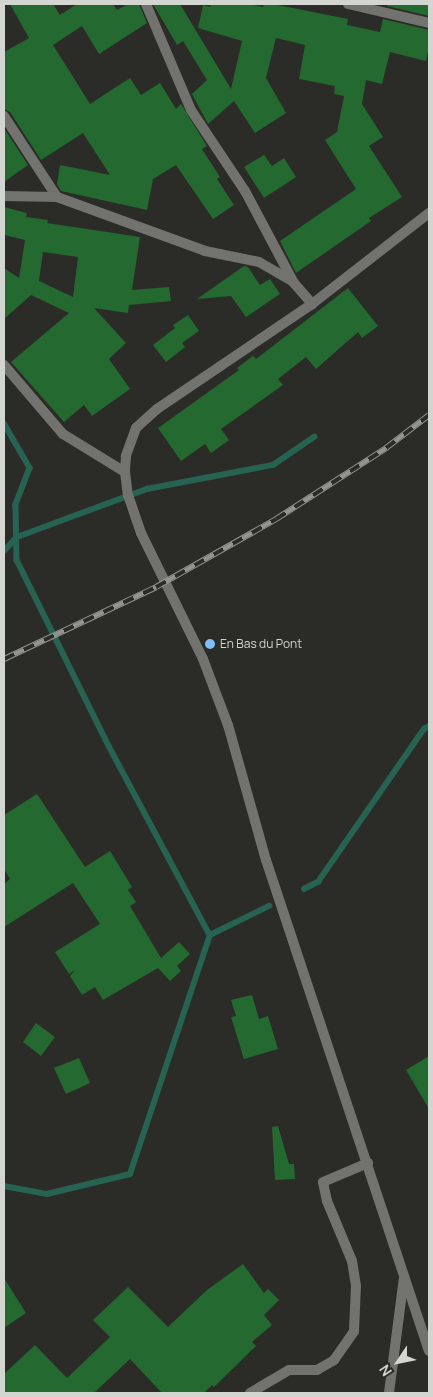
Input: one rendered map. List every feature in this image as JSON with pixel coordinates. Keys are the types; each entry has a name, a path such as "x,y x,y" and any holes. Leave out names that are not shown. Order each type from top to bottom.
{"street":[{"path":"146,4 192,110 245,191 294,283 312,304"},
{"path":"348,4 429,23"},
{"path":"4,116 57,197"},
{"path":"4,196 57,197 205,251 259,262 294,283"},
{"path":"429,212 312,304 157,409 136,428 126,456 125,472 128,495 141,533 203,659 228,725 266,860 429,1351"},
{"path":"4,365 63,434 125,472"},
{"path":"250,1393 289,1370 317,1370 334,1360 354,1331 356,1286 352,1261 327,1201 323,1182 368,1163"},
{"path":"389,1393 404,1278"}],"building":[{"path":"10,4 53,4 60,15 77,4 113,4 117,10 128,4 139,4 147,23 99,54 82,26 53,45 90,104 130,78 141,95 160,83 176,109 181,104 207,146 202,149 220,177 217,179 234,205 213,219 176,165 153,179 147,210 61,191 57,184 60,165 110,175 83,133 41,160 10,112 4,109 4,52 29,38"},
{"path":"153,4 180,4 231,89 242,41 198,28 203,5 210,7 211,4 250,4 263,7 264,4 273,4 348,19 347,25 380,32 383,19 429,30 429,47 426,61 390,52 382,84 366,80 362,104 383,137 369,146 402,197 369,218 371,221 296,273 280,241 356,189 325,140 337,132 344,96 334,94 335,86 299,79 305,45 276,38 266,78 286,113 255,133 234,101 208,124 192,94 207,80 183,41 177,45"},
{"path":"387,4 429,4 429,16 387,6"},
{"path":"4,128 28,165 4,182"},
{"path":"264,155 272,166 284,158 296,177 264,198 244,167"},
{"path":"4,207 27,213 26,217 48,220 47,223 140,237 132,290 169,287 171,301 129,305 128,313 94,308 126,343 109,359 130,389 92,416 84,405 64,422 11,362 69,313 31,295 4,319 4,268 19,278 25,240 4,235","holes":["43,252 78,257 73,297 39,281"]},
{"path":"244,266 248,267 260,285 270,279 280,294 246,317 231,296 197,299"},
{"path":"348,288 378,326 362,338 358,332 316,369 306,357 278,379 283,385 221,429 229,440 211,453 205,444 181,461 158,428 239,370 237,368 253,356 256,359"},
{"path":"188,315 199,331 182,343 185,347 166,362 153,345 175,328 173,325"},
{"path":"37,794 85,867 110,851 132,887 128,890 136,902 130,906 161,958 179,942 190,954 177,966 181,971 170,981 158,968 103,1000 95,987 82,995 70,976 75,970 69,974 55,952 100,924 73,883 4,927 4,884 10,879 4,869 4,815"},
{"path":"252,995 259,1019 268,1016 278,1049 244,1059 231,1017 236,1016 231,1000"},
{"path":"36,1023 55,1037 41,1056 23,1042"},
{"path":"429,1056 429,1109 406,1070"},
{"path":"79,1058 90,1083 66,1094 54,1068"},
{"path":"278,1126 289,1164 294,1164 295,1179 275,1180 272,1127"},
{"path":"243,1264 264,1293 268,1289 279,1300 264,1315 272,1325 252,1342 256,1346 214,1387 212,1385 204,1393 162,1393 130,1359 94,1393 4,1393 4,1374 35,1345 67,1378 110,1337 93,1320 128,1287 168,1327 207,1290"},
{"path":"4,1278 26,1313 4,1328"}],"waterway":[{"path":"4,423 30,468 16,505 17,560 109,746 210,935"},
{"path":"4,551 17,537 147,489 273,465 314,437"},
{"path":"304,889 318,882 424,729 429,726"},
{"path":"4,1186 47,1194 130,1174 210,935 269,906"}],"railway":[{"path":"4,659 156,587 276,519 386,448 429,415"}],"place":[{"name":"En Bas du Pont","path":"210,644"}]}
